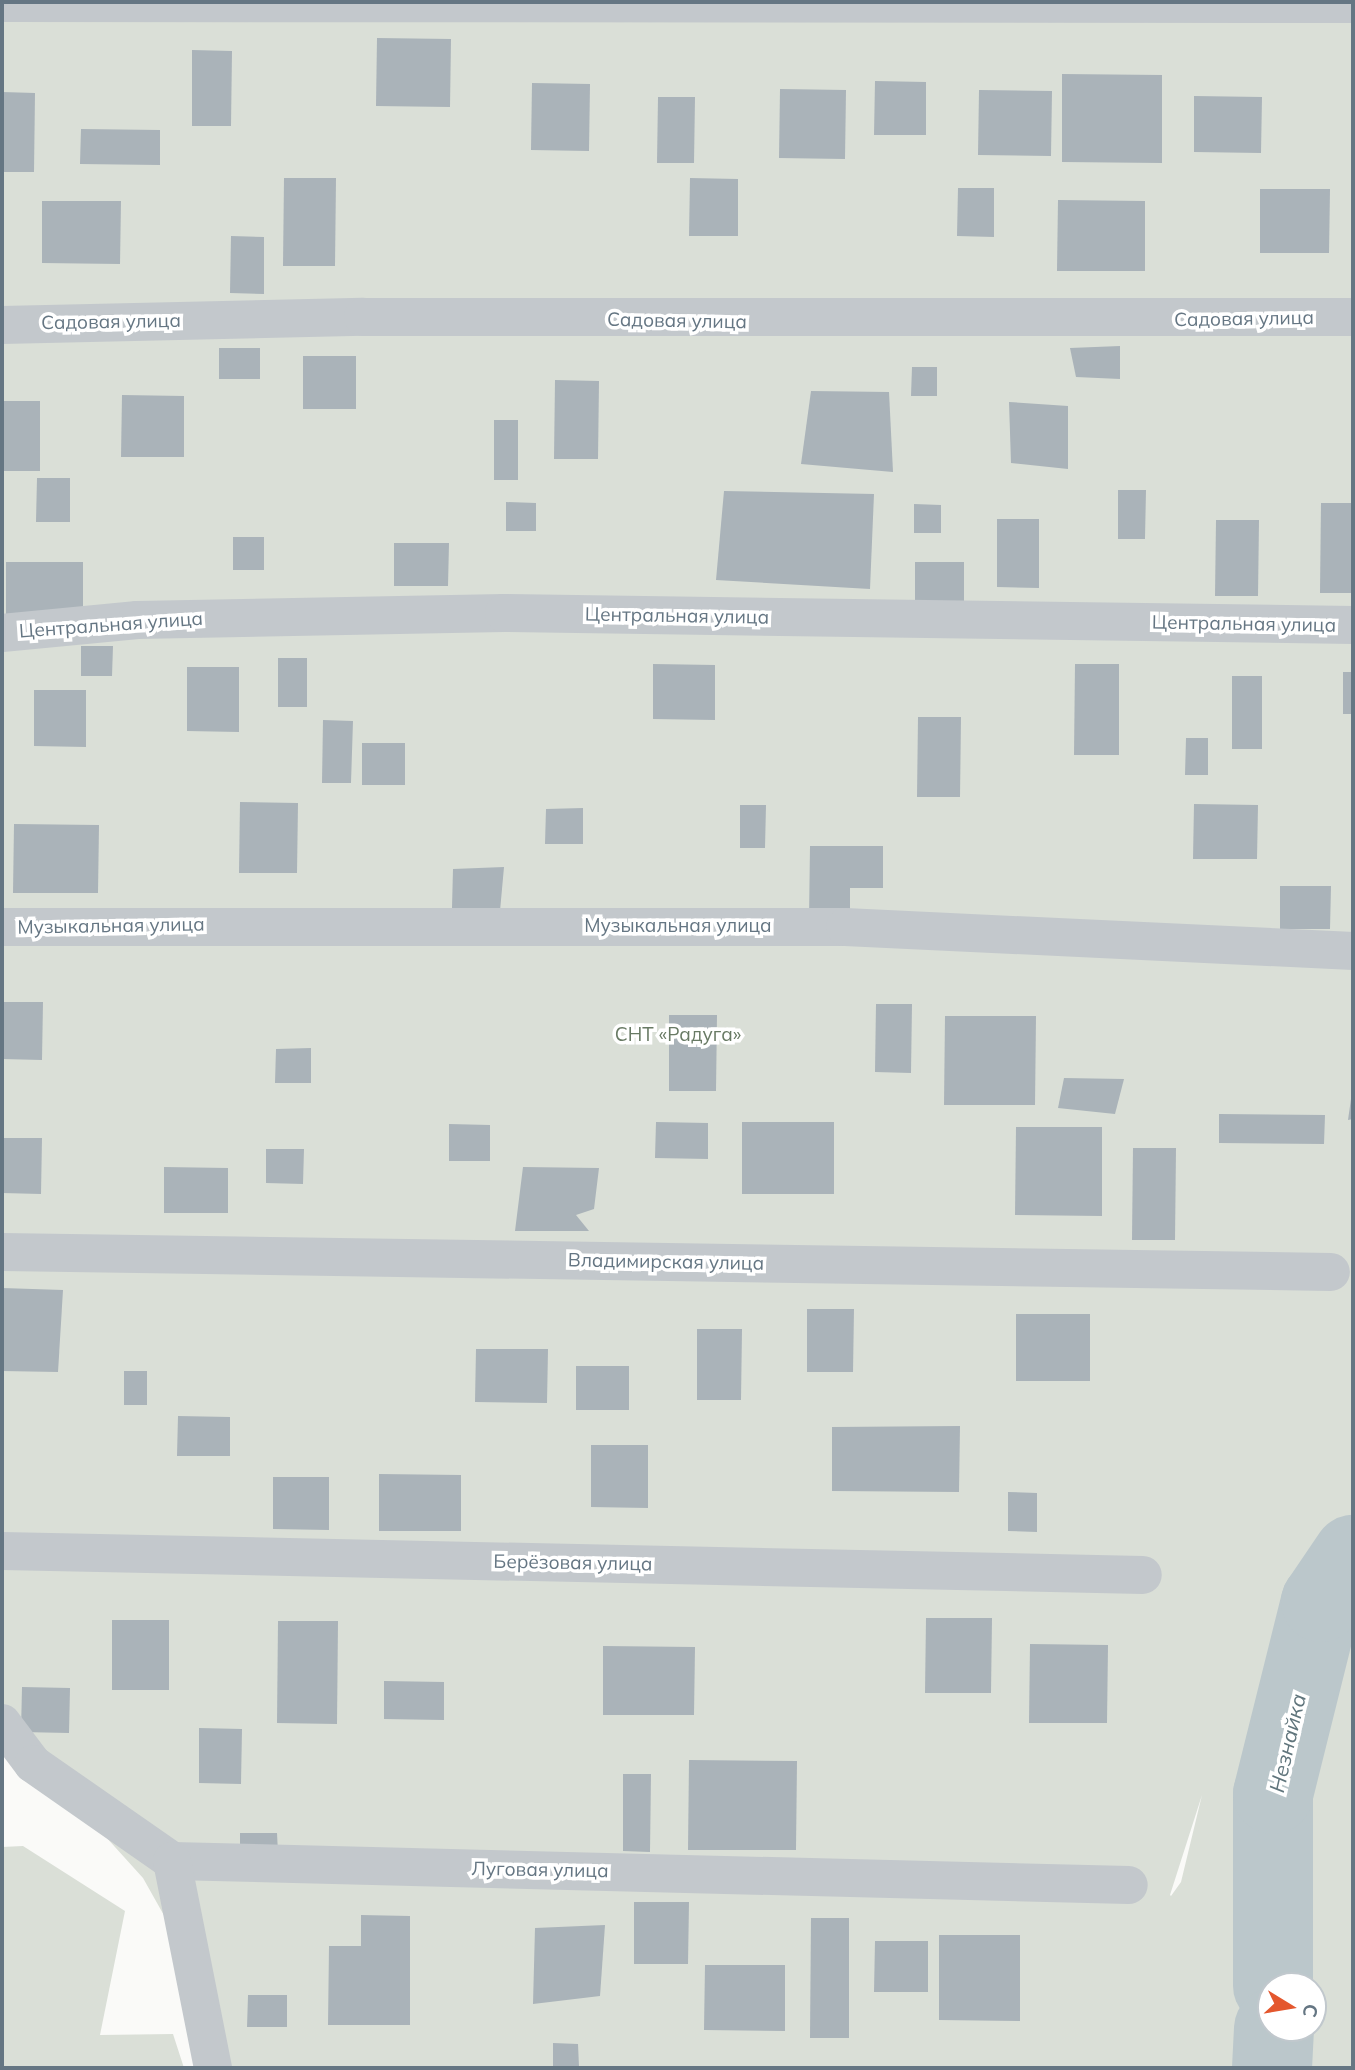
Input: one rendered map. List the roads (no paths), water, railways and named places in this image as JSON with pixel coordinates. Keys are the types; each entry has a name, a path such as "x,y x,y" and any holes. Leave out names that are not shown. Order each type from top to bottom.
{"street":[{"path":"2,3 1353,4"},
{"name":"Садовая улица","path":"2,325 363,317 1353,317"},
{"name":"Центральная улица","path":"2,633 137,621 504,613 1353,625"},
{"name":"Музыкальная улица","path":"2,927 845,927 1353,951"},
{"name":"Владимирская улица","path":"2,1252 1331,1272"},
{"name":"Берёзовая улица","path":"2,1551 1143,1575"},
{"path":"2,1723 33,1764 172,1861 213,2068"},
{"name":"Луговая улица","path":"172,1861 1129,1885"}],"waterway":[{"name":"Незнайка","path":"1273,1972 1273,1794 1321,1602 1353,1555"},
{"name":"Незнайка","path":"1272,2068 1273,2042"}],"park label":[{"name":"СНТ «Радуга»","path":"678,1035"}]}
